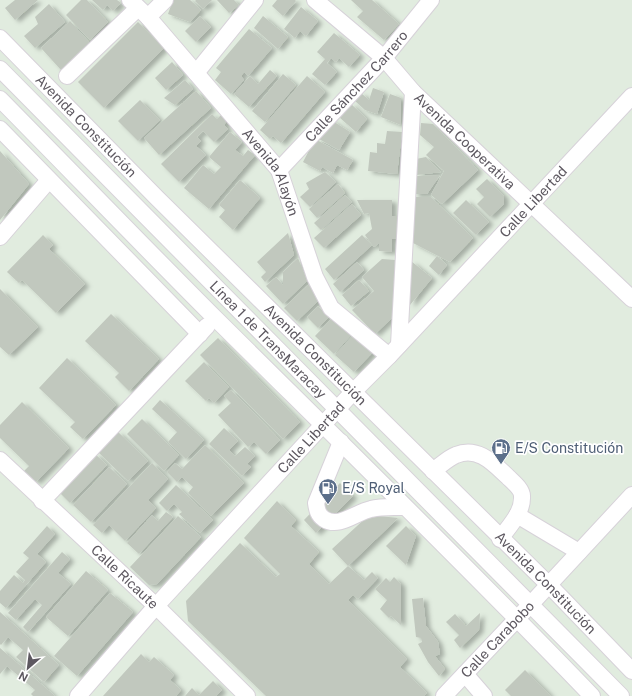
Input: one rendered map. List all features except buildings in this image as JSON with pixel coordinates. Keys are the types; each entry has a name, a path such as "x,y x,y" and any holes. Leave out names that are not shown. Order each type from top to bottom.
{"street":[{"path":"68,76 139,8 165,0"},
{"path":"196,72 255,0"},
{"name":"Avenida Cooperativa","path":"315,0 384,58 413,92 632,300"},
{"name":"Calle Sánchez Carrero","path":"279,170 384,58 431,0"},
{"name":"Avenida Alayón","path":"139,8 196,72 279,170 315,277 332,308 394,351"},
{"name":"Avenida Constitución","path":"0,38 157,198 500,539 549,585 632,671"},
{"name":"Línea 1 de TransMaracay","path":"0,70 621,696"},
{"path":"394,351 413,92"},
{"name":"Calle Libertad","path":"78,696 156,606 353,392 394,351 632,96"},
{"path":"0,99 216,318 518,618 592,696"},
{"path":"0,129 200,334"},
{"path":"0,237 49,180"},
{"path":"42,501 216,318"},
{"path":"341,442 316,503 317,511 320,516 332,522 342,521 370,509 405,506"},
{"path":"433,471 455,455 469,452 482,455 491,460 523,495 522,506 500,539"},
{"name":"Calle Ricaute","path":"0,460 42,501 156,606 247,696"},
{"name":"Calle Carabobo","path":"444,696 632,495"},
{"path":"517,515 578,552"},
{"path":"465,674 484,696"}],"place":[{"name":"E/S Constitución","path":"501,465"},
{"name":"E/S Royal","path":"328,505"}]}
